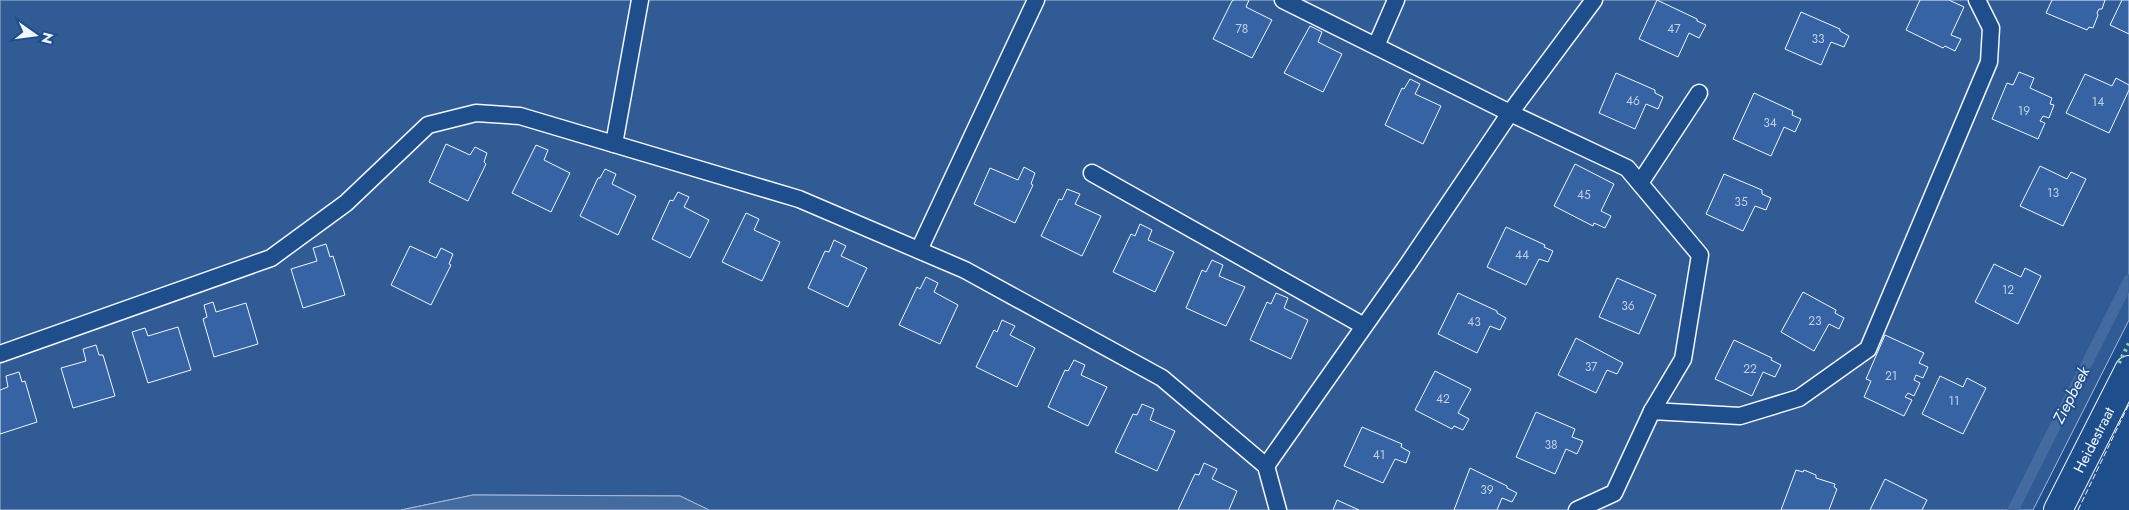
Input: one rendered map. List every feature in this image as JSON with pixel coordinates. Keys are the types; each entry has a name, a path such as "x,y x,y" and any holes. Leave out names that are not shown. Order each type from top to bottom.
{"street":[{"name":"Heidestraat","path":"2058,510 2129,370"}],"lane":[{"path":"614,144 640,0"},
{"path":"919,250 1036,0"},
{"path":"1283,0 1510,113 1627,168 1700,255 1683,359 1652,411 1614,493 1577,510"},
{"path":"1376,46 1396,0"},
{"path":"1266,466 1510,113 1594,0"},
{"path":"1652,411 1740,416 1799,398 1868,349 1989,62 1991,28 1977,0"},
{"path":"1640,183 1699,93"},
{"path":"0,354 271,258 346,203 428,125 476,113 520,116 798,199 965,270 1162,378 1266,466 1278,510"},
{"path":"1092,173 1364,326"}],"shaded area":[{"path":"0,0 2129,0 2129,320 2033,510 709,510 680,496 473,495 401,510 0,510"},
{"path":"473,495 680,496 709,510 401,510"}],"building":[{"path":"1234,0 1249,0 1246,7 1272,20 1252,58 1213,39"},
{"path":"1657,0 1706,25 1699,38 1689,33 1678,57 1639,39"},
{"path":"1920,0 1949,0 1964,7 1951,35 1961,39 1955,51 1945,46 1943,48 1906,30"},
{"path":"2052,0 2105,0 2102,9 2099,9 2097,13 2093,28 2089,27 2087,30 2046,13"},
{"path":"2122,0 2129,0 2129,34 2110,25"},
{"path":"1801,12 1840,29 1840,31 1849,36 1844,47 1831,42 1821,65 1785,49"},
{"path":"1310,26 1322,32 1318,42 1342,54 1323,92 1284,73"},
{"path":"2019,72 2034,78 2030,88 2052,98 2050,104 2054,105 2049,118 2043,116 2040,121 2045,123 2038,139 1992,119 2007,83 2013,85"},
{"path":"1616,73 1655,90 1655,93 1663,97 1658,109 1646,104 1635,129 1599,113"},
{"path":"2085,74 2112,86 2116,78 2129,85 2129,90 2109,133 2066,113"},
{"path":"1410,79 1420,84 1415,94 1441,106 1423,144 1385,125 1402,88 1404,89"},
{"path":"1754,93 1793,111 1792,115 1801,119 1795,132 1784,127 1771,156 1733,139"},
{"path":"446,144 470,155 475,147 487,153 484,162 486,164 468,201 429,182"},
{"path":"536,145 548,150 544,160 570,173 551,212 512,193"},
{"path":"1575,164 1614,184 1601,211 1611,216 1605,228 1594,223 1593,226 1554,206"},
{"path":"2040,166 2067,179 2071,172 2086,179 2063,226 2020,206"},
{"path":"1024,167 1035,173 1031,184 1033,185 1015,223 974,204 990,168 1018,180"},
{"path":"605,169 616,174 612,184 636,196 618,235 580,216 598,178 600,178"},
{"path":"1724,174 1762,190 1762,194 1771,198 1766,210 1755,206 1743,231 1706,214"},
{"path":"1067,189 1080,194 1075,204 1101,216 1082,256 1041,236 1059,199 1062,200"},
{"path":"678,192 689,197 684,207 709,220 690,258 652,239 670,200 673,201"},
{"path":"746,213 759,219 754,230 780,242 762,281 722,262"},
{"path":"1140,224 1152,230 1148,240 1174,252 1155,292 1113,272 1131,234 1135,236"},
{"path":"1506,227 1545,245 1544,247 1553,251 1548,262 1539,259 1526,285 1487,267"},
{"path":"834,240 846,246 841,256 867,268 848,307 808,288 825,251 829,252"},
{"path":"326,244 330,257 333,256 345,295 303,308 291,269 317,261 313,248"},
{"path":"410,246 436,258 441,248 453,254 449,264 451,265 431,305 391,285"},
{"path":"1212,260 1223,265 1219,276 1245,287 1226,326 1186,308 1202,270 1206,272"},
{"path":"1994,264 2021,277 2025,268 2041,276 2018,324 1975,302"},
{"path":"926,277 938,283 934,292 958,305 940,344 899,325 917,287 920,289"},
{"path":"1617,278 1656,295 1639,334 1599,317"},
{"path":"1803,292 1836,310 1835,313 1844,318 1839,329 1829,324 1814,351 1781,332"},
{"path":"1276,293 1288,298 1284,308 1308,320 1291,359 1250,340 1267,302 1271,304"},
{"path":"1458,293 1497,311 1497,313 1506,318 1500,330 1490,326 1477,353 1438,334"},
{"path":"213,302 216,312 246,303 258,344 214,357 203,319 207,317 204,305"},
{"path":"1002,320 1015,326 1010,335 1035,348 1017,387 976,367 994,330 997,332"},
{"path":"178,327 191,370 148,383 132,332 145,328 148,336"},
{"path":"1885,335 1924,353 1919,363 1928,367 1923,378 1916,375 1914,380 1920,383 1914,396 1908,393 1905,397 1912,400 1904,416 1864,397 1871,381 1866,379"},
{"path":"1576,338 1623,363 1617,374 1607,370 1596,393 1558,375"},
{"path":"1734,340 1772,358 1771,360 1781,365 1775,377 1763,372 1752,396 1715,379"},
{"path":"96,345 99,355 103,355 115,396 73,408 61,368 86,361 83,349"},
{"path":"1074,360 1085,365 1081,375 1107,387 1088,426 1048,407 1065,370 1068,371"},
{"path":"1435,371 1471,389 1458,413 1469,419 1463,430 1454,426 1452,429 1415,410"},
{"path":"19,372 22,382 25,381 37,422 0,434 0,390 8,387 6,376"},
{"path":"1940,376 1963,387 1967,378 1986,388 1963,434 1922,414"},
{"path":"1142,404 1154,409 1150,420 1175,431 1157,471 1115,452 1133,414 1137,415"},
{"path":"1536,412 1575,429 1572,437 1583,441 1577,454 1566,449 1555,474 1516,457"},
{"path":"1362,427 1402,444 1401,447 1410,452 1406,463 1395,459 1383,483 1344,466"},
{"path":"1204,463 1217,469 1212,479 1237,491 1229,510 1178,510 1195,474 1199,475"},
{"path":"1470,468 1517,493 1512,502 1502,498 1497,510 1454,510"},
{"path":"1796,470 1803,472 1804,470 1816,475 1816,478 1835,484 1834,487 1837,489 1829,510 1781,510"},
{"path":"1885,479 1927,500 1922,510 1870,510"},
{"path":"1337,500 1359,510 1333,510"}],"waterway":[{"name":"Ziepbeek","path":"2013,510 2129,280"}],"hedge":[{"path":"2119,363 2129,343"}],"fence":[{"path":"2078,510 2129,404"}]}
